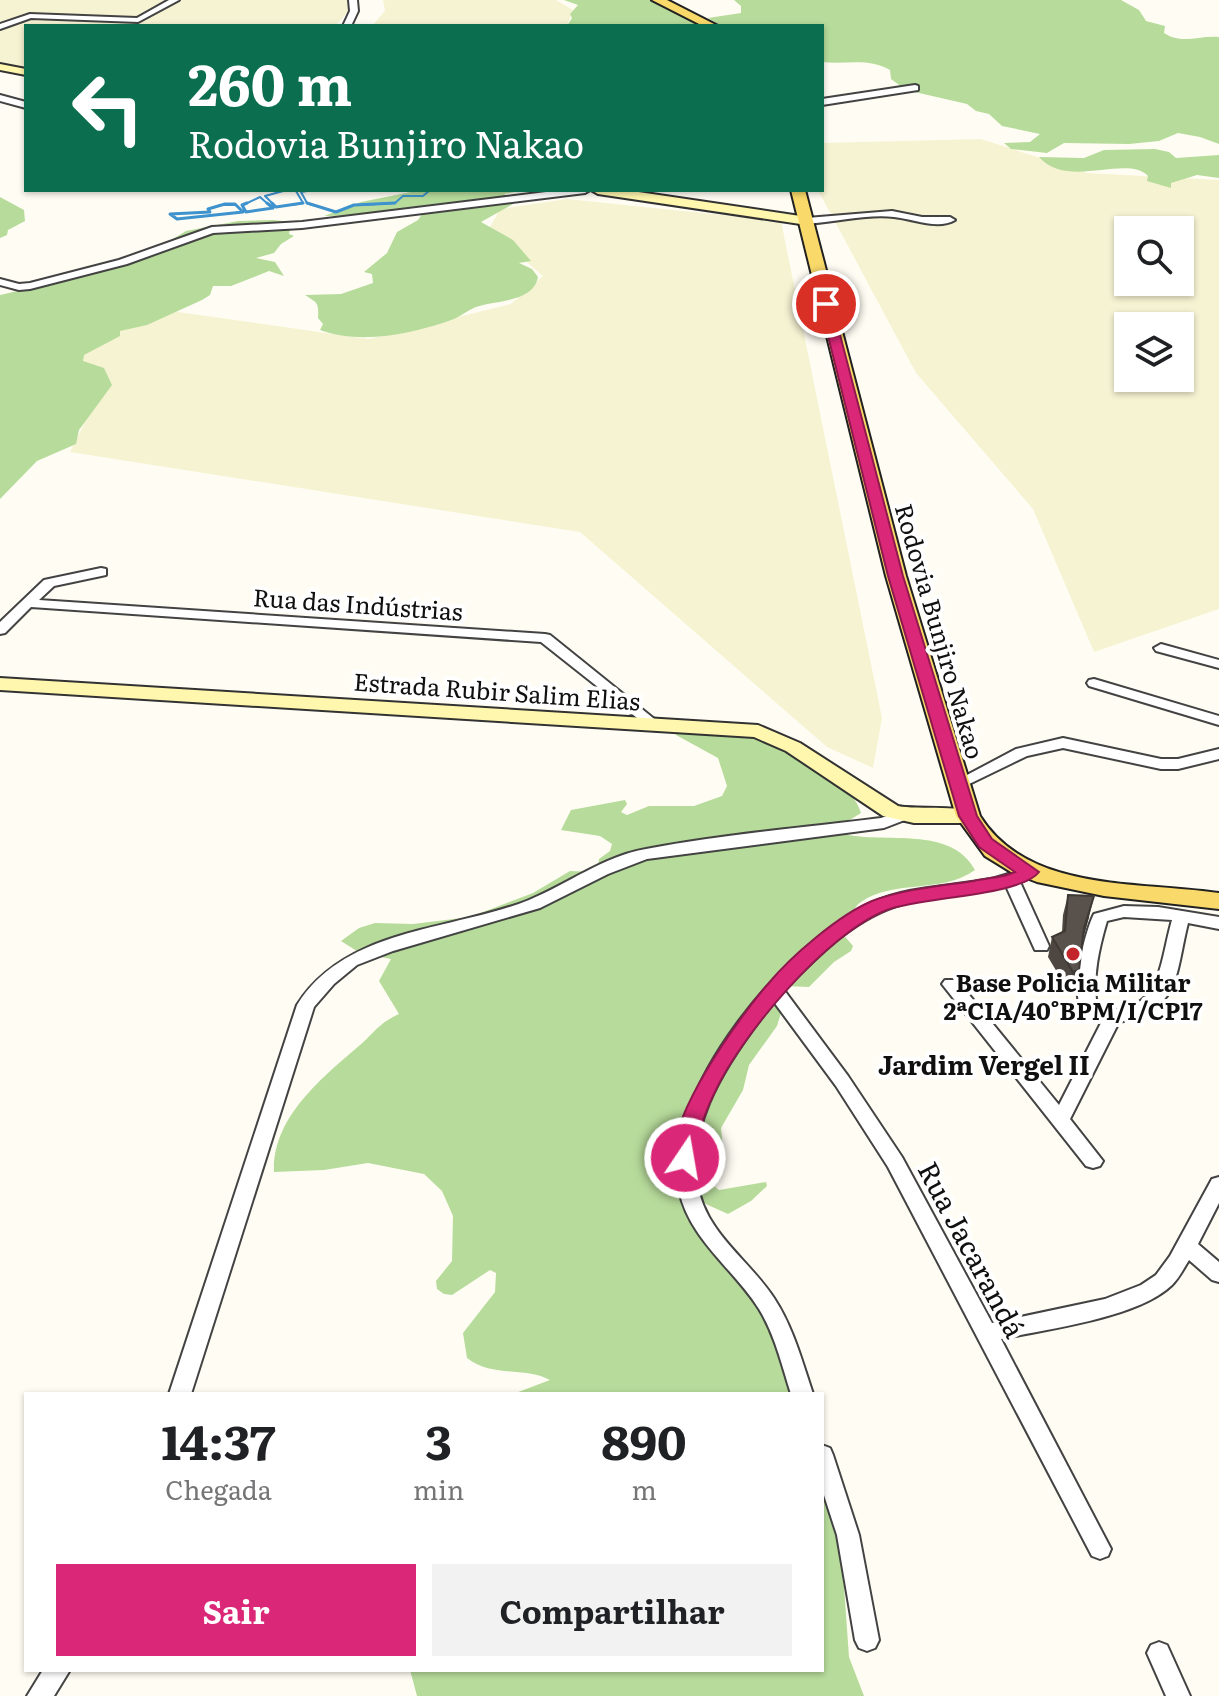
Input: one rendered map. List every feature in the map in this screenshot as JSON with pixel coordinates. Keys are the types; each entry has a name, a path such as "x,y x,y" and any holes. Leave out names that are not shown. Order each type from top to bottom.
{"main road":[{"path":"658,0 708,24"},
{"name":"Rodovia Bunjiro Nakao","path":"799,192 896,576 968,816 985,843 1021,876 1219,901"}],"street":[{"path":"0,27 30,16 138,20 175,0"},
{"path":"348,24 354,11 353,0"},
{"path":"0,67 24,72"},
{"path":"824,102 915,88"},
{"path":"0,98 24,104"},
{"path":"0,282 19,287 44,282 123,262 212,230 302,225 569,192"},
{"path":"611,192 807,221 892,214 922,220 950,220"},
{"path":"0,630 49,583 101,572"},
{"name":"Rua das Indústrias","path":"27,603 545,638 656,726"},
{"path":"1161,648 1219,664"},
{"path":"1094,683 1219,721"},
{"name":"Estrada Rubir Salim Elias","path":"0,684 769,734 891,811 904,815 968,816"},
{"path":"958,784 1016,753 1047,744 1063,743 1161,764 1178,764 1219,754"},
{"path":"181,1392 306,1005 328,980 351,961 387,947 534,904 602,870 645,854 884,823 904,815"},
{"path":"801,1392 781,1330 765,1301 717,1248 700,1221 688,1187 685,1158 703,1093 743,1028 774,989 827,941 878,906 906,897 1021,876 1041,946"},
{"path":"1181,917 1162,988 1154,1001 1141,1010 1113,1017 1099,1017 1087,1008 1086,989 1100,918 1117,911 1181,917 1219,923"},
{"path":"951,984 1093,1161"},
{"name":"Rua Jacarandá","path":"774,989 842,1081 895,1162 1100,1549"},
{"path":"1060,1120 1113,1017"},
{"path":"986,1333 1138,1297 1162,1282 1173,1269 1219,1184"},
{"path":"1185,1244 1219,1274"},
{"path":"824,1461 848,1535 867,1640"},
{"path":"1159,1653 1178,1696"},
{"path":"39,1696 57,1672"}],"shaded area":[{"path":"0,0 359,0 337,24 24,24 24,68 0,66"},
{"path":"383,0 556,0 573,10 568,24 374,24 385,11"},
{"path":"981,139 1087,173 1219,180 1219,609 1094,652 1033,509 916,373 819,192 824,192 824,143"},
{"path":"567,199 781,221 882,718 873,768 827,747 580,532 70,452 105,382 38,357 171,311 368,339 511,304 543,276 489,229 500,209"}],"green space":[{"path":"564,0 653,0 705,24 568,24 572,18 570,14 578,5"},
{"path":"734,0 1121,0 1139,10 1146,21 1165,26 1164,33 1171,37 1219,37 1219,144 1178,133 1159,141 1129,144 1064,143 1047,153 1011,149 1004,143 1030,142 1040,134 1002,126 989,114 976,111 967,104 906,90 891,79 890,70 882,66 824,62 824,24 718,24 708,18 741,13 741,6"},
{"path":"1155,149 1169,152 1176,158 1219,155 1219,178 1197,175 1171,183 1171,188 1147,181 1148,176 1138,170 1065,171 1039,157 1084,158 1104,150"},
{"path":"411,192 515,192 504,194 515,199 513,204 481,222 513,240 531,261 519,263 532,269 538,277 535,285 521,296 476,307 454,319 404,333 352,337 320,330 323,324 318,318 317,306 305,295 341,294 373,283 372,274 364,272 387,253 397,232 418,220 422,214 324,216 361,202"},
{"path":"0,197 24,210 25,221 0,238"},
{"path":"273,220 319,225 290,229 289,234 294,236 274,253 256,258 275,262 284,276 269,271 231,286 213,286 210,295 202,300 147,325 120,331 120,336 84,355 83,361 104,368 112,385 79,430 76,444 37,461 0,499 0,295 105,271 158,248 186,231 238,221"},
{"path":"676,732 738,733 777,744 830,775 855,800 861,813 840,826 843,834 934,841 964,856 975,870 948,882 888,891 861,902 842,933 853,946 851,951 834,962 809,987 783,986 775,990 781,1013 777,1026 749,1065 743,1090 721,1128 723,1149 706,1173 710,1183 719,1190 766,1182 767,1186 751,1201 728,1214 699,1201 693,1204 773,1317 800,1392 518,1392 550,1380 530,1373 487,1368 467,1358 463,1333 495,1292 496,1273 490,1270 452,1295 437,1289 436,1281 452,1261 453,1216 442,1191 424,1174 368,1163 324,1170 274,1172 276,1152 281,1133 302,1100 378,1028 399,1014 379,981 391,959 360,953 341,941 359,928 375,923 413,924 470,917 533,893 570,871 597,872 599,859 610,851 612,844 600,836 561,830 571,810 625,800 627,804 621,812 627,815 649,806 694,806 722,796 727,786 718,758 676,735"},
{"path":"824,1477 842,1559 849,1657 864,1696 417,1696 411,1672 824,1672"}],"building":[{"path":"1068,895 1094,896 1084,928 1079,970 1073,972 1052,937 1065,931"}],"waterway":[{"path":"280,192 265,196 276,207 303,203"},
{"path":"297,192 303,203"},
{"path":"301,192 307,203"},
{"path":"395,203 403,196 423,196 428,192"},
{"path":"243,205 260,197 269,205"},
{"path":"247,203 242,205 246,212 273,208 267,203"},
{"path":"292,205 303,203"},
{"path":"307,203 336,212 354,205 395,203"},
{"path":"307,203 312,205"},
{"path":"362,205 395,203"},
{"path":"225,204 236,205 243,212 177,219 170,214 210,212 208,209 225,204"},
{"path":"223,205 236,205"}],"place":[{"name":"Base Policia Militar 2ªCIA/40°BPM/I/CP17","path":"1073,954"}],"district":[{"name":"Jardim Vergel II","path":"984,1063"}],"route":[{"path":"685,1158 703,1093 723,1058 774,989 799,963 878,906 906,897 1012,881 1030,872 999,855 985,843 968,816 896,576 826,304"}]}
